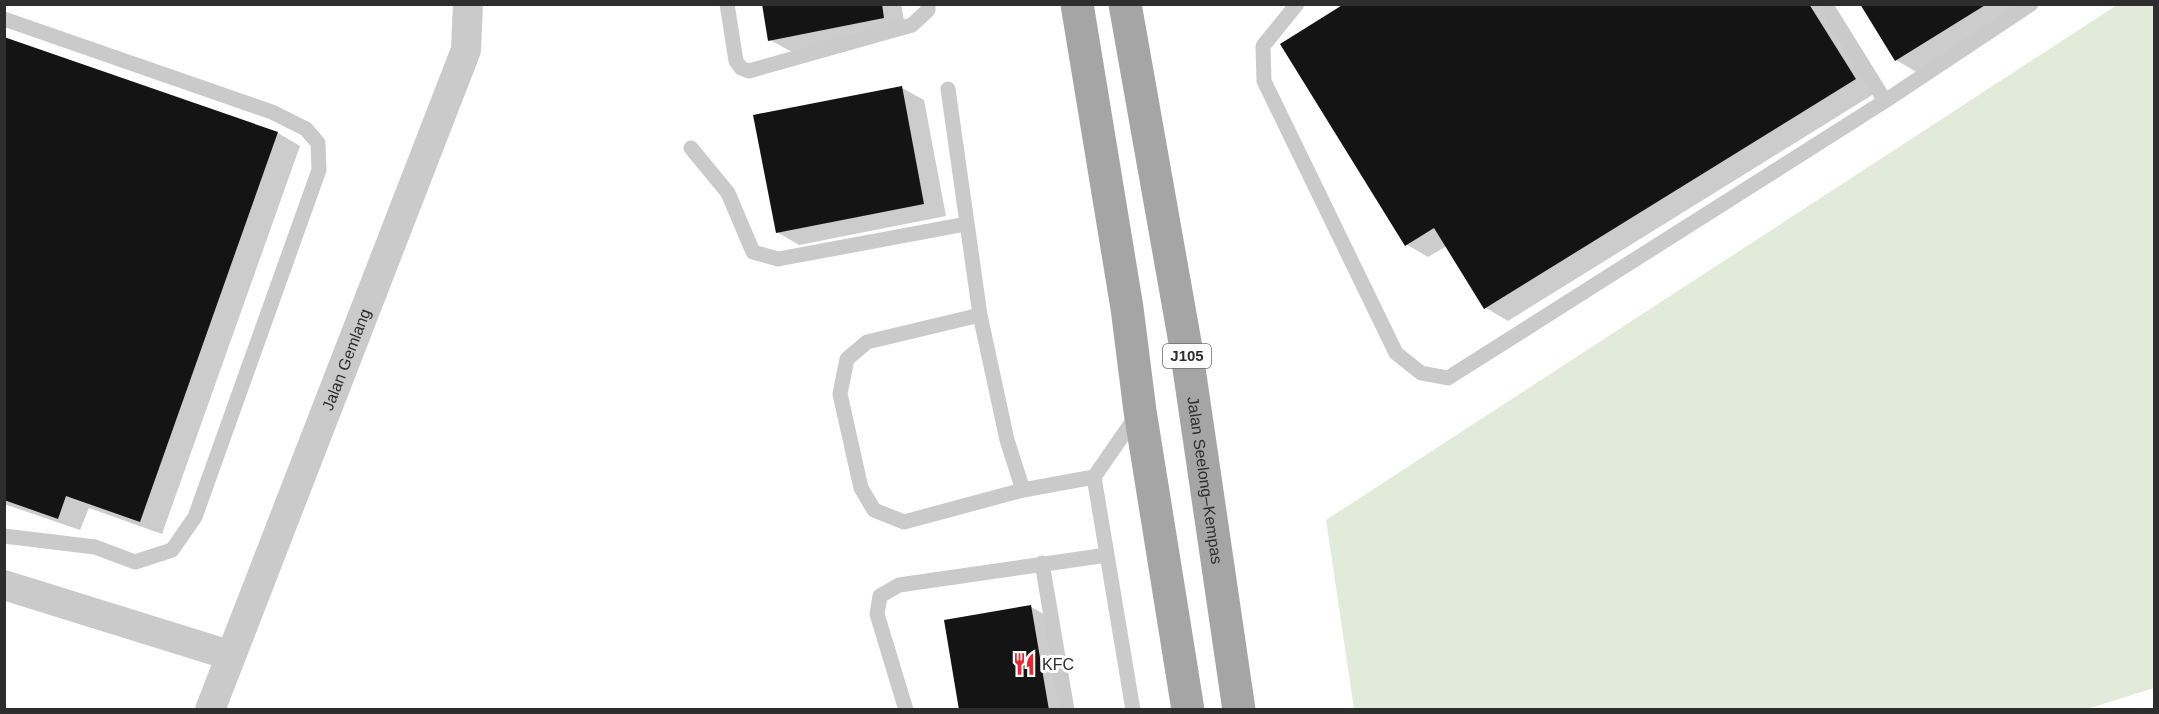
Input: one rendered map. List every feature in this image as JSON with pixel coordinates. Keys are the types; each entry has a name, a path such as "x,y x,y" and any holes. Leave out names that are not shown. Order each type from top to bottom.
{"main road":[{"path":"1077,4 1125,297 1140,411 1188,710"},
{"name":"Jalan Seelong–Kempas","path":"1125,4 1186,348 1239,710"}],"street":[{"name":"Jalan Gemlang","path":"210,710 466,50 468,4"},
{"path":"4,585 230,655"}],"lane":[{"path":"726,4 736,61 741,68 749,70 912,25 928,10 928,4"},
{"path":"1297,4 1263,46 1264,81 1396,352 1421,373 1448,378 1885,101 2031,4"},
{"path":"1825,4 1885,101"},
{"path":"4,19 272,112 306,129 318,143 319,170 195,517 172,550 135,562 95,547 4,536"},
{"path":"948,89 980,315 1007,440 1023,490"},
{"path":"691,148 728,193 753,252 778,259 966,224"},
{"path":"980,315 867,342 847,359 840,394 861,488 874,510 904,522 1023,490 1094,477"},
{"path":"1133,710 1094,477 1140,411"},
{"path":"906,710 877,614 880,596 898,585 1107,555"},
{"path":"1042,563 1067,710"}],"green space":[{"path":"2117,5 2154,5 2154,688 2084,710 1354,709 1326,520"}],"building":[{"path":"762,4 882,4 884,18 768,41"},
{"path":"1344,4 1809,4 1856,79 1484,309 1434,228 1405,246 1280,44"},
{"path":"1860,4 1987,4 1895,61"},
{"path":"4,37 278,132 140,522 66,496 58,519 4,500"},
{"path":"902,86 924,204 776,233 753,115"},
{"path":"1031,605 1049,710 959,710 944,620"}],"place":[{"name":"KFC","path":"1024,664"}]}
